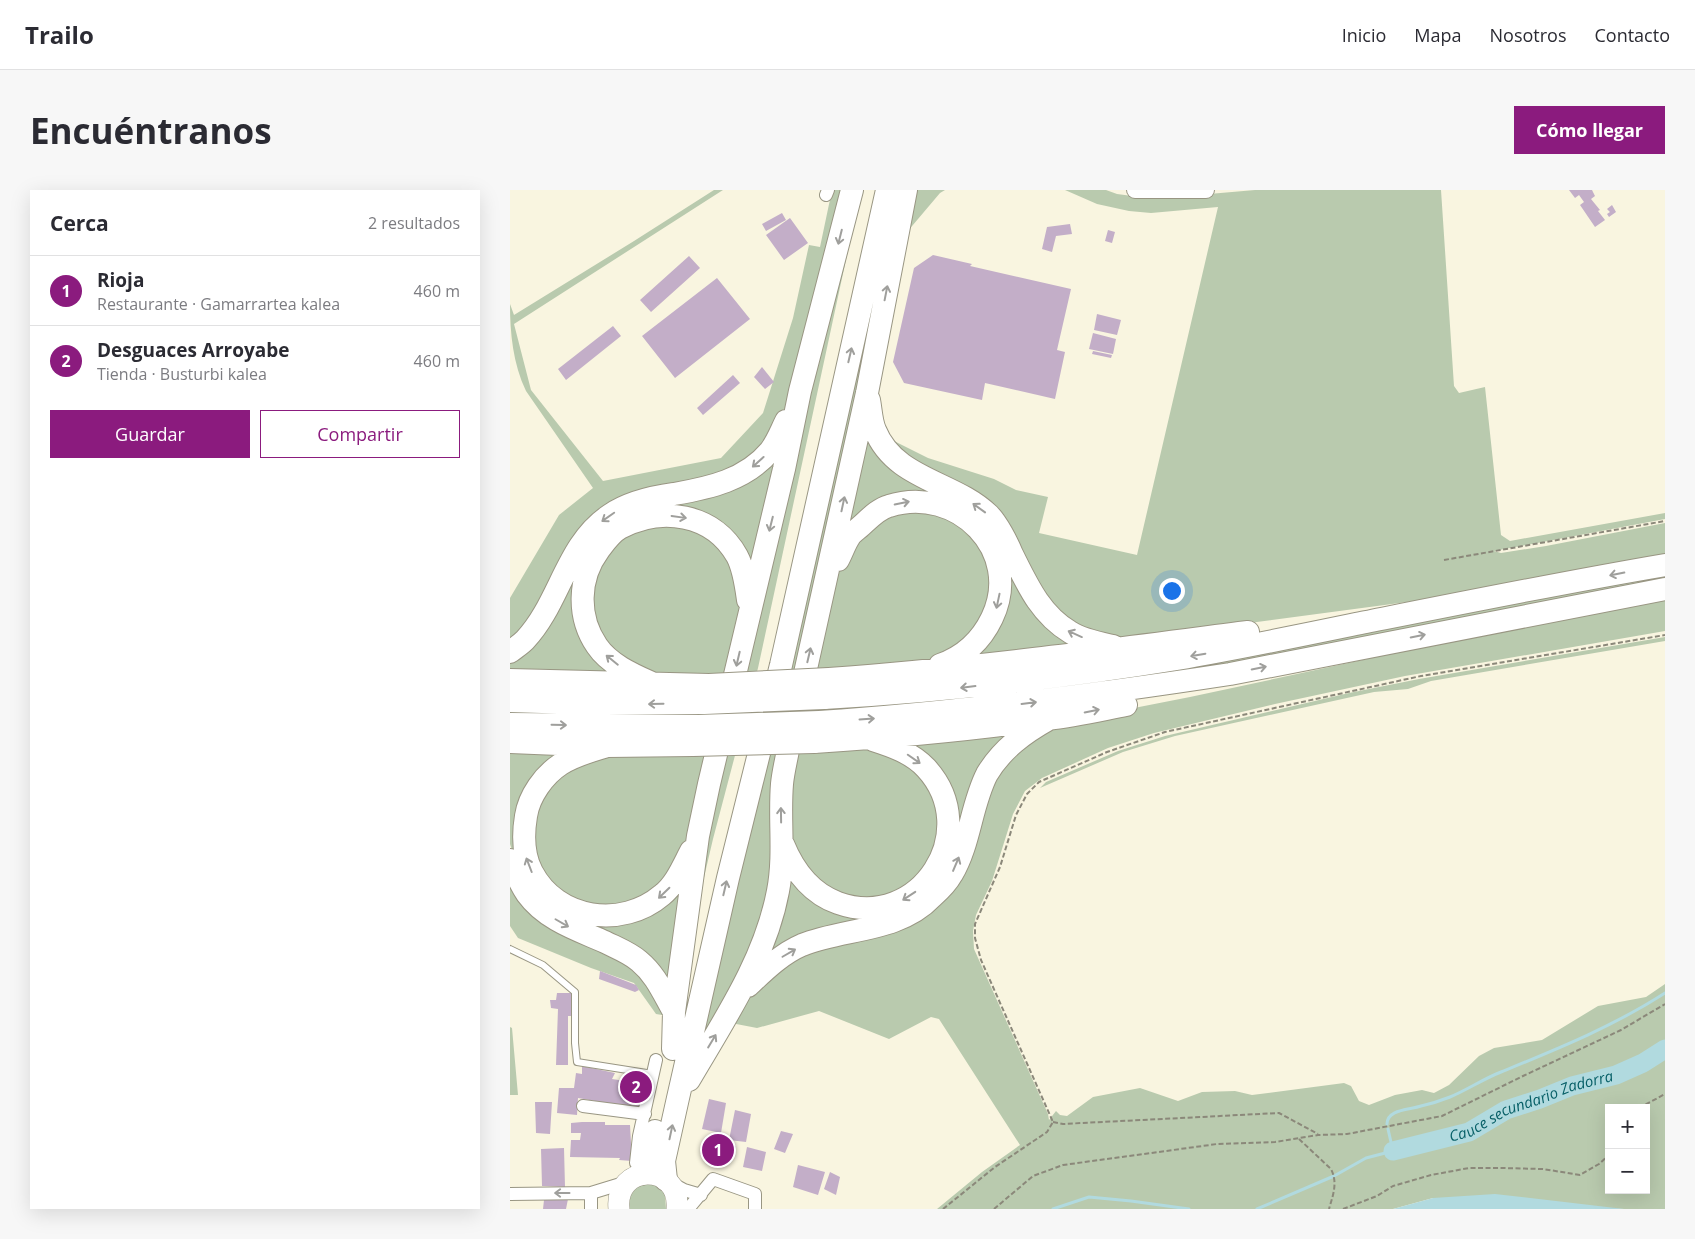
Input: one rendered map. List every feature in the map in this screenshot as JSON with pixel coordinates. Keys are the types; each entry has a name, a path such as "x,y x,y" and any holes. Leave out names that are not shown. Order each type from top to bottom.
{"highway":[{"path":"619,1209 618,1201 621,1191 637,1176 650,1158 664,1054 674,1012 698,836 784,468 800,391 852,190"},
{"path":"664,1054 767,664 872,190"},
{"path":"668,1181 664,1161 728,878 781,665 888,190"},
{"path":"678,1098 738,996 760,950 773,911 778,889 782,842 782,784 788,750 867,393 906,190"},
{"path":"510,652 524,641 535,627 569,564 583,541 596,525 621,508 639,501 714,485 744,473 757,464 770,450 779,436 800,391"},
{"path":"867,393 875,430 889,453 908,470 965,497 989,516 1008,545 1033,596 1046,614 1070,633 1121,648"},
{"path":"825,586 850,537 875,513 887,506 911,501 931,503 951,508 972,521 985,537 1000,572 1000,590 996,611 988,627 975,644 953,660 924,671"},
{"path":"654,684 623,669 598,648 589,632 584,616 582,601 586,571 594,556 619,529 645,518 668,515 686,517 702,523 726,542 737,557 743,571 750,611"},
{"path":"510,701 606,704 707,694 827,689 958,688 1077,674 1278,641 1366,622 1665,565"},
{"path":"510,742 607,746 696,736 816,732 1080,697 1230,674 1665,589"},
{"path":"827,689 924,671 1016,662 1297,626 1366,622"},
{"path":"870,739 1048,719 1135,703 1201,688 1230,674"},
{"path":"510,680 654,684 707,694"},
{"path":"738,996 780,958 801,946 901,918 917,910 931,899 952,874 958,862 987,775 999,757 1013,742 1048,719"},
{"path":"510,724 696,736"},
{"path":"782,842 798,874 809,885 826,897 844,905 871,909 897,903 927,881 935,871 946,847 948,819 946,805 940,790 926,768 914,758 889,745 870,739 816,732"},
{"path":"607,746 581,754 560,764 545,778 533,794 527,808 524,841 531,871 541,886 570,908 587,913 618,916 636,911 664,894 674,882 698,836"},
{"path":"510,860 517,878 528,895 542,909 570,927 638,959 658,982 674,1012"},
{"path":"637,1176 654,1174 668,1181 675,1190 677,1209"}],"street":[{"path":"1135,190 1206,190"},
{"path":"510,1194 591,1193 637,1176 636,1163 639,1136 653,1074 664,1054"},
{"path":"583,1106 645,1114"},
{"path":"688,1209 714,1179 755,1194 755,1209"},
{"path":"668,1181 684,1190 701,1195"},
{"path":"591,1193 591,1209"}],"lane":[{"path":"510,949 543,965 575,992 577,1062 653,1074"}],"path":[{"path":"1444,560 1665,521"},
{"path":"1053,1122 981,960 975,938 975,924 1000,867 1016,815 1027,794 1039,782 1107,752 1165,732 1421,676 1665,635"},
{"path":"994,1209 1033,1176 1063,1164 1216,1144 1276,1142 1318,1135 1347,1134 1442,1116 1621,1030 1665,1004"},
{"path":"1647,1104 1665,1094"},
{"path":"1053,1122 1063,1124 1279,1113 1318,1135"},
{"path":"943,1209 995,1167 1047,1132 1053,1122"},
{"path":"1298,1138 1331,1169 1336,1184 1329,1209"},
{"path":"1343,1209 1377,1196 1393,1186 1431,1175 1469,1168 1502,1168 1543,1169 1580,1175 1605,1159"}],"green space":[{"path":"714,190 723,190 514,324 531,390 603,481 721,458 763,413 793,318 809,245 820,247 832,190 844,190 821,289 785,408 770,438 750,460 721,475 652,490 533,616 510,643 510,598 559,515 593,488 526,391 518,370 513,348 510,304 514,315"},
{"path":"861,190 758,668 713,839 694,920 712,790"},
{"path":"913,190 945,190 940,193 907,232"},
{"path":"1065,190 1106,190 1117,194 1163,198 1255,190 1441,190 1454,386 1459,393 1485,387 1501,535 1510,541 1665,513 1665,519 1494,551 1501,553 1546,546 1665,523 1665,555 1437,598 1136,638 1117,639 1075,628 900,456 883,426 894,441 928,458 994,479 1016,490 1048,497 1039,533 1137,555 1218,207 1151,213 1129,211 1097,204"},
{"path":"883,249 776,848 764,930 707,1033 704,1032 754,801"},
{"path":"868,426 1082,646 965,661 1005,573 932,496 844,533"},
{"path":"777,455 779,456 751,571 742,552 733,540 701,517 672,510 643,513 616,525 595,544 581,569 577,598 584,631 599,655 619,676 510,673 510,658 521,650 539,628 578,555 598,531 627,512 641,507 727,488 750,476"},
{"path":"903,508 958,520 989,556 993,590 970,637 931,660 816,670 834,586 845,557 857,537"},
{"path":"654,524 687,528 715,542 734,568 740,610 727,674 688,676 632,667 602,639 590,603 600,556 618,540"},
{"path":"1665,573 1665,580 1114,685 827,714 826,707"},
{"path":"1665,599 1665,631 1405,676 1275,704 1154,733 1108,748 1042,778 1025,791 1013,814 992,881 976,915 973,931 974,949 1049,1120 1056,1111 1060,1115 1067,1116 1093,1097 1140,1088 1178,1101 1202,1092 1235,1091 1252,1095 1344,1083 1351,1086 1359,1101 1369,1105 1395,1095 1422,1090 1434,1093 1449,1085 1479,1056 1494,1048 1542,1040 1598,1006 1646,997 1665,984 1665,1209 1624,1209 1433,1198 1393,1209 937,1209 982,1172 1020,1145 939,1019 931,1017 889,1039 819,1011 757,1028 731,1023 737,1012 758,986 783,965 814,950 893,929 1002,763 1031,737 1073,720 1493,632"},
{"path":"1665,637 1665,641 1431,681 1408,689 1374,692 1175,736 1123,752 1040,788 1046,782 1118,751 1165,736 1349,693 1419,679"},
{"path":"1017,730 995,752 985,767 972,799 957,848 942,879 931,892 909,908 885,917 824,932 789,947 764,962 780,917 788,870 807,892 820,902 845,911 872,914 890,910 906,903 934,880 944,864 954,830 953,812 949,798 941,779 928,762 916,752 899,743"},
{"path":"863,749 881,752 917,771 938,802 940,828 930,865 902,891 861,902 821,887 790,841 794,750"},
{"path":"510,750 566,752 541,772 522,860 595,922 685,877 672,993 517,866 510,844"},
{"path":"708,753 688,836 667,879 630,906 592,908 554,889 533,852 539,799 553,779 591,758"},
{"path":"510,879 635,967 661,1009 662,1015 656,1014 634,983 591,968 518,938 510,926"},
{"path":"510,1027 512,1028 518,1095 510,1095"},
{"path":"638,1185 657,1185 665,1194 666,1209 629,1209 629,1194"}],"water":[{"path":"1495,1194 1624,1209 1393,1209 1433,1198"}],"building":[{"path":"1569,190 1592,190 1595,196 1591,199 1605,220 1595,227 1580,205 1584,202 1579,195 1575,198"},
{"path":"1612,205 1616,212 1609,217 1607,214 1610,212 1607,209"},
{"path":"782,213 786,220 766,231 762,224"},
{"path":"790,218 808,243 784,260 766,235"},
{"path":"1070,224 1072,234 1056,236 1052,252 1042,249 1047,227"},
{"path":"1108,230 1115,232 1112,243 1105,241"},
{"path":"933,255 972,264 970,266 1071,289 1057,350 1065,352 1055,399 985,383 982,400 904,383 893,362 914,268"},
{"path":"689,256 700,268 651,312 640,300"},
{"path":"717,278 750,319 675,378 642,336"},
{"path":"1097,314 1121,320 1117,335 1094,330"},
{"path":"613,326 621,336 566,380 558,369"},
{"path":"1093,333 1116,339 1113,354 1089,349"},
{"path":"1093,351 1112,355 1111,358 1092,354"},
{"path":"762,367 774,382 765,389 754,377"},
{"path":"733,375 740,383 703,415 697,408"},
{"path":"600,971 636,985 639,990 635,992 599,979"},
{"path":"557,993 572,993 572,1016 568,1016 568,1065 556,1065 558,1009 551,1008 550,1000 556,1000"},
{"path":"582,1066 615,1073 612,1079 625,1081 626,1075 637,1078 637,1081 647,1084 641,1109 578,1098 577,1115 557,1113 559,1088 574,1088 576,1073 582,1074"},
{"path":"709,1099 726,1103 721,1133 702,1129"},
{"path":"535,1102 552,1102 550,1134 536,1133"},
{"path":"735,1110 751,1114 746,1142 729,1140"},
{"path":"605,1122 605,1125 630,1125 632,1161 619,1160 620,1158 570,1157 571,1140 580,1140 581,1133 571,1133 571,1123"},
{"path":"781,1131 793,1134 785,1153 774,1149"},
{"path":"704,1139 736,1146 732,1161 700,1154"},
{"path":"747,1147 766,1152 762,1171 743,1167"},
{"path":"564,1148 565,1187 542,1186 541,1149"},
{"path":"798,1165 825,1172 818,1195 793,1187"},
{"path":"830,1172 840,1177 836,1195 824,1189"},
{"path":"568,1199 566,1209 543,1209 544,1200"}],"waterway":[{"path":"1387,1124 1388,1119 1395,1113 1456,1094 1494,1075 1564,1046 1626,1016 1665,993"},
{"name":"Cauce secundario Zadorra","path":"1393,1151 1469,1132 1506,1110 1572,1086 1616,1075 1643,1063 1665,1049"},
{"path":"1257,1209 1334,1176 1366,1158 1393,1151 1388,1129"},
{"path":"1053,1209 1089,1197 1189,1209"}],"place":[{"name":"Desguaces Arroyabe","path":"636,1087"},
{"name":"Rioja","path":"718,1150"}]}
